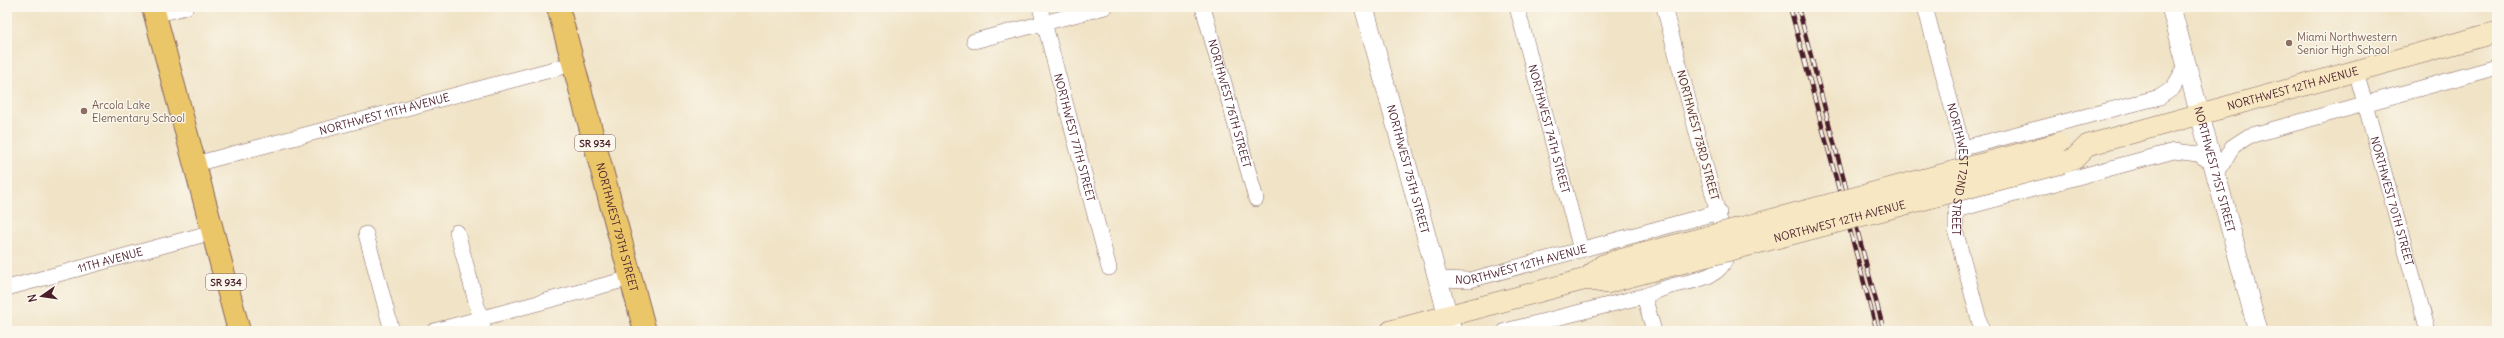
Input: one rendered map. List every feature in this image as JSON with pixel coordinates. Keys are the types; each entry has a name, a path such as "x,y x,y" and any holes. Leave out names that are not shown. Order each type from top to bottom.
{"main road":[{"name":"NORTHWEST 79TH STREET","path":"558,7 645,331"},
{"name":"SR 934","path":"154,11 239,331"},
{"name":"NORTHWEST 12TH AVENUE","path":"1391,331 1450,323 1586,279 1603,265 1618,270 2059,154 2070,141 2088,146 2497,32"}],"street":[{"path":"154,11 186,7"},
{"name":"NORTHWEST 77TH STREET","path":"1040,7 1109,268"},
{"path":"974,41 1105,7"},
{"name":"NORTHWEST 76TH STREET","path":"1203,7 1256,200"},
{"name":"NORTHWEST 75TH STREET","path":"1364,7 1450,323"},
{"name":"NORTHWEST 74TH STREET","path":"1517,7 1581,250"},
{"name":"NORTHWEST 73RD STREET","path":"1644,296 1664,288 1712,275 1724,264 1727,248 1719,212 1664,7"},
{"name":"NORTHWEST 72ND STREET","path":"1925,7 1963,148 1963,173 1956,210 1958,244 1982,331"},
{"name":"NORTHWEST 71ST STREET","path":"2171,7 2199,116 2258,331"},
{"name":"NORTHWEST 11TH AVENUE","path":"195,164 573,64"},
{"path":"1963,148 2160,97 2173,88 2186,66"},
{"path":"1956,210 2174,151 2198,154 2214,170 2238,141 2497,67"},
{"name":"NORTHWEST 70TH STREET","path":"2356,71 2428,331"},
{"name":"NORTHWEST 12TH AVENUE","path":"1438,279 1470,280 1719,212"},
{"name":"11TH AVENUE","path":"7,288 213,232"},
{"path":"457,232 483,325"},
{"path":"366,234 392,331"},
{"path":"434,331 483,325 632,278"},
{"path":"1505,331 1644,296 1654,331"}],"railway":[{"path":"1790,7 1877,331"},
{"path":"1798,7 1884,331"}],"place":[{"name":"Miami Northwestern Senior High School","path":"2289,43"},
{"name":"Arcola Lake Elementary School","path":"84,111"}]}
